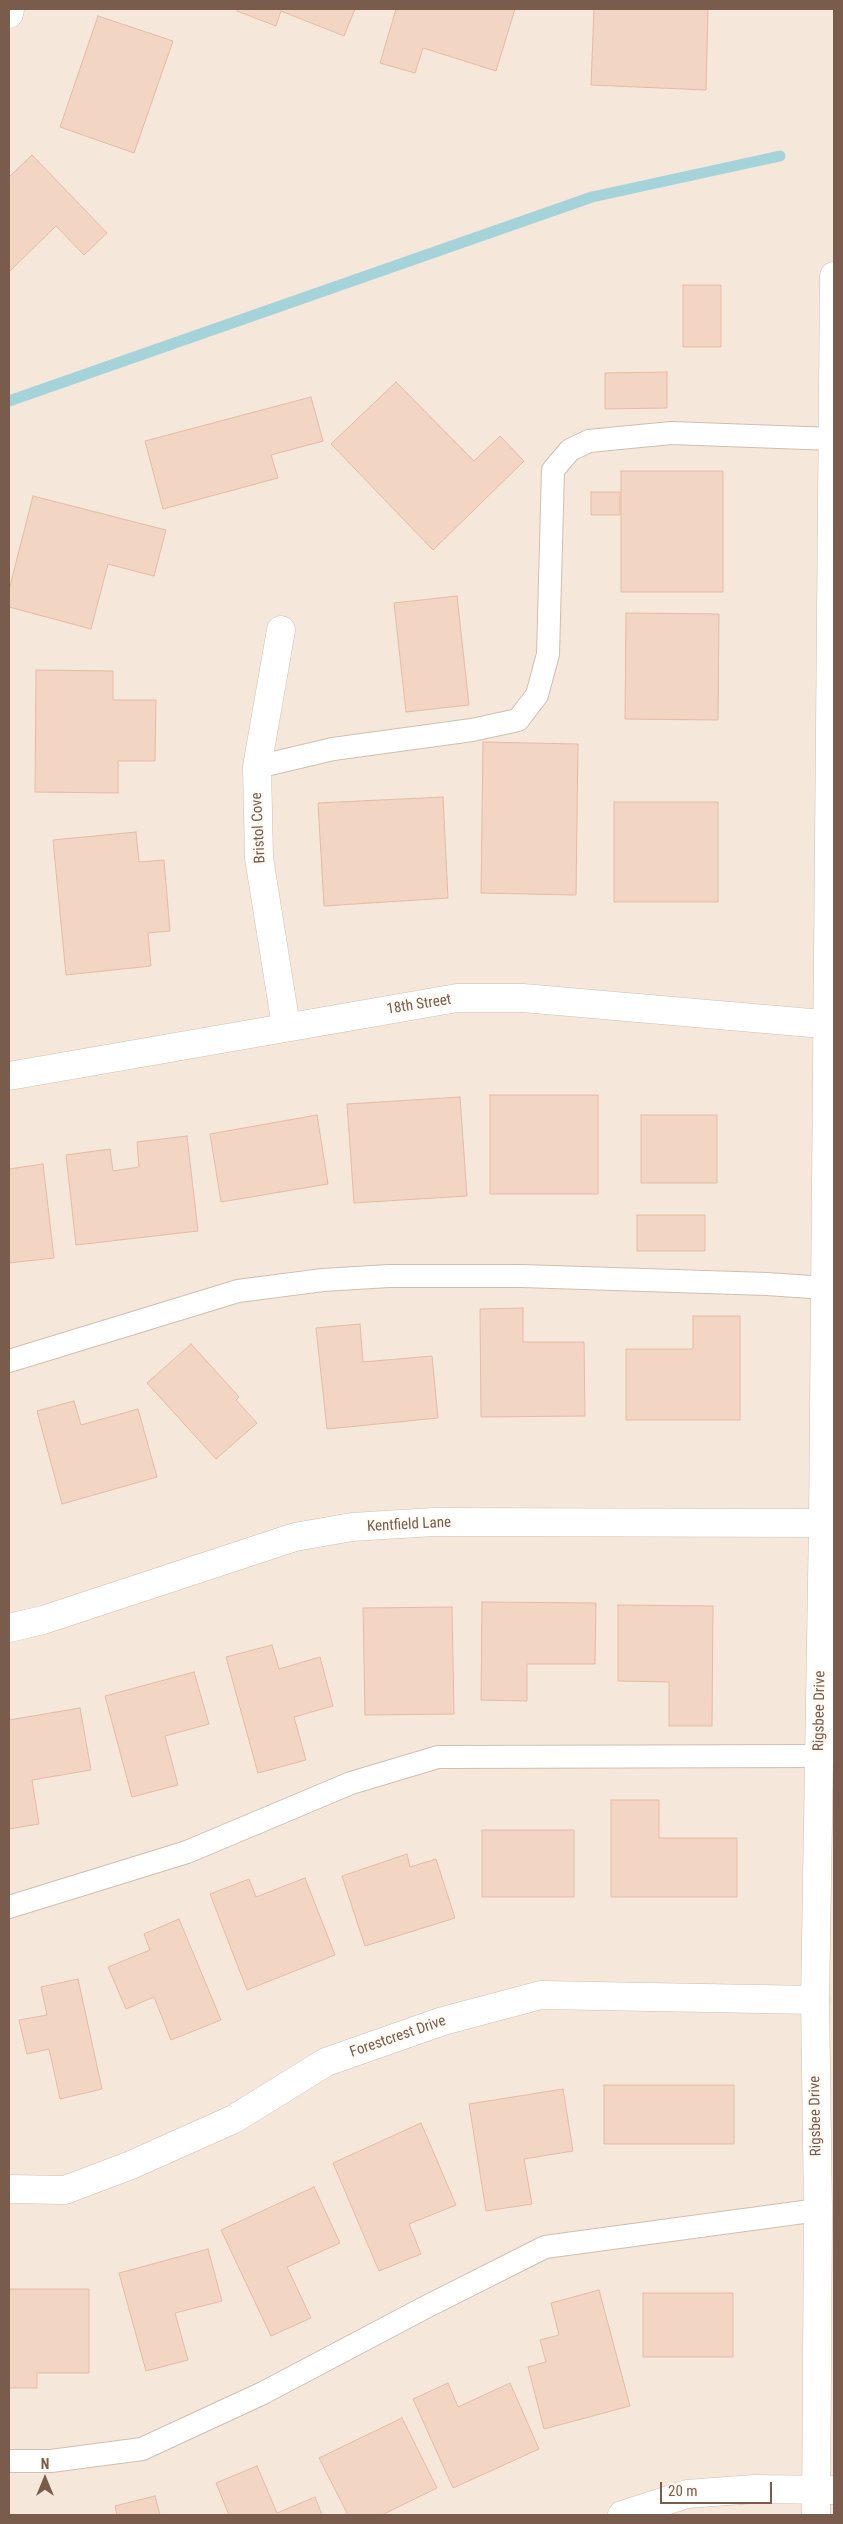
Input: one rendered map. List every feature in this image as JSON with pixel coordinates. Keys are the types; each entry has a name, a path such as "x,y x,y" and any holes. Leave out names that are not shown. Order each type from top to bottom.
{"street":[{"path":"9,14 10,9"},
{"name":"Rigsbee Drive","path":"822,2499 826,2245 818,2210 815,2000 826,1848 820,1756 831,1025 834,276"},
{"name":"Bristol Cove","path":"281,630 257,768 259,858 286,1026"},
{"name":"18th Street","path":"9,1076 286,1026 457,998 523,998 831,1025"},
{"name":"Kentfield Lane","path":"9,1628 43,1620 295,1537 352,1528 434,1522 823,1523"},
{"name":"Forestcrest Drive","path":"9,2189 65,2190 131,2165 234,2119 326,2062 443,2021 541,1995 815,2000"},
{"path":"622,2515 687,2494 755,2490 822,2499"}],"lane":[{"path":"257,768 333,749 472,730 518,720 537,695 548,654 554,470 570,450 589,441 671,433 833,439"},
{"path":"9,1361 238,1291 323,1280 389,1276 522,1276 767,1284 826,1288"},
{"path":"9,1907 187,1852 351,1783 438,1757 820,1756"},
{"path":"9,2461 50,2461 142,2449 263,2393 545,2247 818,2210"}],"shaded area":[{"path":"9,9 834,9 834,2515 9,2515"}],"building":[{"path":"237,9 355,9 344,36 281,11 276,26 237,11"},
{"path":"396,9 515,9 496,71 423,48 415,73 380,63"},
{"path":"594,9 708,9 706,90 591,85"},
{"path":"98,16 173,41 134,153 60,127"},
{"path":"32,155 107,233 84,255 56,226 9,272 9,177"},
{"path":"683,285 721,285 721,347 683,347"},
{"path":"667,372 667,408 605,409 605,373"},
{"path":"396,382 474,461 500,436 524,461 433,550 331,444"},
{"path":"311,397 323,441 271,455 278,478 163,509 145,441"},
{"path":"621,471 723,471 723,592 621,592"},
{"path":"591,492 620,492 620,515 591,515"},
{"path":"33,496 166,530 154,576 108,564 91,629 9,607 9,590"},
{"path":"457,596 469,705 406,712 394,603"},
{"path":"626,613 719,614 718,720 625,719"},
{"path":"36,670 113,671 113,700 156,700 155,761 118,761 118,793 35,792"},
{"path":"483,742 578,744 576,895 481,893"},
{"path":"443,797 448,898 324,906 318,803"},
{"path":"614,802 718,802 718,902 614,902"},
{"path":"136,832 139,862 164,860 170,931 148,933 151,966 66,975 53,840"},
{"path":"490,1095 598,1095 598,1194 490,1194"},
{"path":"460,1097 467,1196 354,1203 347,1104"},
{"path":"317,1115 328,1184 221,1202 210,1134"},
{"path":"641,1115 717,1115 717,1183 641,1183"},
{"path":"187,1136 198,1231 76,1245 66,1155 110,1149 113,1171 139,1167 137,1142"},
{"path":"43,1164 54,1258 9,1263 9,1169"},
{"path":"637,1215 705,1215 705,1251 637,1251"},
{"path":"523,1308 523,1342 584,1342 585,1416 481,1417 480,1309"},
{"path":"693,1316 740,1316 740,1420 626,1420 626,1349 693,1349"},
{"path":"360,1324 363,1362 432,1356 438,1418 327,1429 316,1328"},
{"path":"191,1344 239,1397 236,1400 257,1423 216,1459 147,1383"},
{"path":"74,1401 81,1425 138,1409 157,1477 62,1504 37,1411"},
{"path":"482,1602 596,1603 595,1664 527,1664 527,1701 481,1700"},
{"path":"618,1605 713,1606 712,1726 669,1726 669,1682 618,1681"},
{"path":"452,1607 454,1714 365,1715 363,1608"},
{"path":"272,1645 279,1669 320,1657 333,1706 294,1717 306,1760 258,1773 226,1657"},
{"path":"194,1672 209,1724 165,1736 178,1785 132,1797 105,1696"},
{"path":"80,1708 91,1770 32,1780 39,1824 9,1829 9,1720"},
{"path":"611,1800 659,1800 659,1838 737,1838 737,1897 611,1897"},
{"path":"482,1830 574,1830 574,1897 482,1897"},
{"path":"407,1854 410,1867 436,1859 455,1918 365,1946 342,1876"},
{"path":"305,1878 335,1955 247,1990 210,1894 249,1879 256,1897"},
{"path":"179,1919 221,2020 171,2040 154,1997 126,2009 108,1967 150,1950 144,1934"},
{"path":"78,1979 102,2089 60,2099 49,2049 27,2054 19,2020 47,2015 41,1987"},
{"path":"604,2085 734,2085 734,2144 604,2144"},
{"path":"563,2089 573,2151 524,2159 532,2204 486,2211 469,2104"},
{"path":"421,2123 456,2205 409,2224 421,2254 379,2271 333,2163"},
{"path":"314,2187 340,2243 287,2267 311,2318 271,2336 221,2230"},
{"path":"208,2249 222,2301 175,2313 188,2360 146,2371 119,2273"},
{"path":"9,2289 89,2289 89,2373 37,2373 37,2388 9,2388"},
{"path":"599,2290 630,2406 544,2429 528,2367 546,2362 540,2340 559,2335 551,2303"},
{"path":"643,2293 733,2293 733,2357 643,2357"},
{"path":"448,2383 458,2407 510,2383 539,2449 453,2488 413,2399"},
{"path":"402,2418 437,2488 382,2515 348,2515 319,2458"},
{"path":"257,2466 277,2513 315,2497 322,2515 229,2515 216,2483"},
{"path":"155,2496 160,2515 117,2515 115,2506"}],"waterway":[{"path":"9,401 592,197 780,156"}]}
